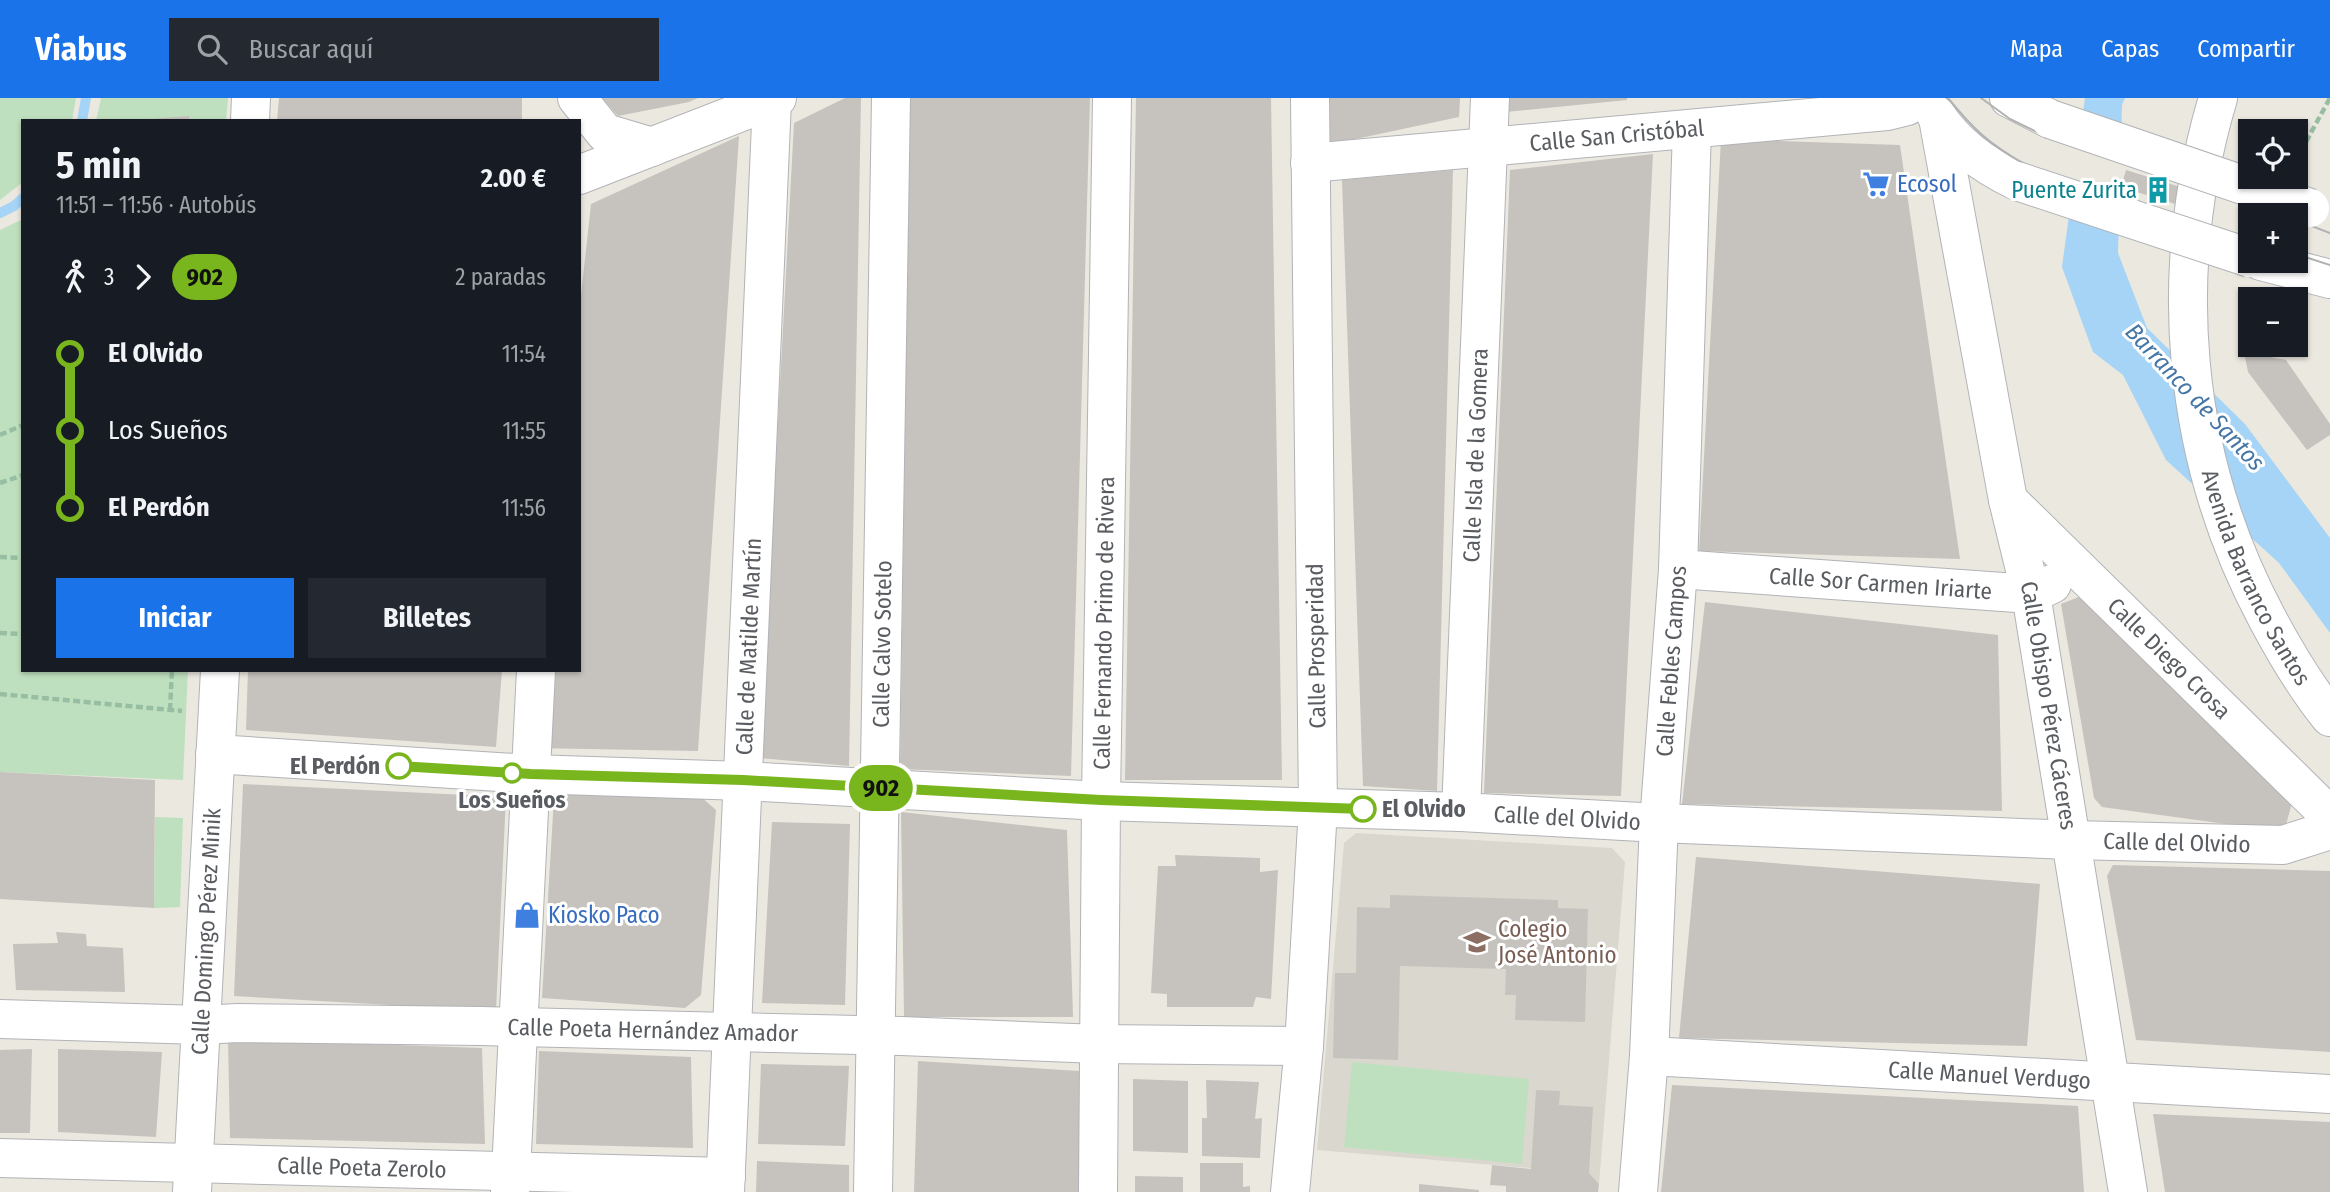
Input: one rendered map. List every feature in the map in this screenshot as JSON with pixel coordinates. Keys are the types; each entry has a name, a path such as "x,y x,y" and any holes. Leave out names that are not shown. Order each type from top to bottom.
{"street":[{"path":"250,119 251,98"},
{"path":"563,119 564,98"},
{"path":"577,98 605,133 652,148"},
{"name":"Calle Calvo Sotelo","path":"873,1192 891,98"},
{"name":"Calle Fernando Primo de Rivera","path":"1098,1192 1112,98"},
{"name":"Calle Prosperidad","path":"1290,1192 1304,1046 1318,808 1310,98"},
{"name":"Calle Isla de la Gomera","path":"1461,812 1490,98"},
{"path":"2009,98 2050,119 2320,212"},
{"name":"Avenida Barranco Santos","path":"2218,98 2196,192 2188,268 2190,359 2203,440 2227,531 2255,596 2280,643 2330,716"},
{"path":"581,173 775,99"},
{"name":"Calle de Matilde Martín","path":"726,1185 775,99"},
{"path":"1928,105 1975,158 2006,176 2238,253"},
{"name":"Calle San Cristóbal","path":"1310,163 1887,111 1928,105"},
{"name":"Calle Obispo Pérez Cáceres","path":"1928,105 1958,222 2008,500 2031,594 2128,1192"},
{"name":"Calle Febles Campos","path":"1638,1192 1649,1056 1659,823 1678,569 1692,129"},
{"path":"1958,222 1973,185 2006,176"},
{"path":"2307,273 2330,279"},
{"name":"Calle Diego Crosa","path":"2008,500 2330,816"},
{"name":"Calle Sor Carmen Iriarte","path":"1678,569 2031,594"},
{"path":"2031,594 2079,570"},
{"name":"Calle Domingo Pérez Minik","path":"193,1177 220,672"},
{"path":"511,1182 536,672"},
{"name":"Calle del Olvido","path":"215,754 531,774 743,780 1101,800 1461,812 2071,840 2283,845 2330,830"},
{"name":"Calle Poeta Hernández Amador","path":"0,1019 201,1025 251,1023 518,1027 1099,1044 1304,1046"},
{"name":"Calle Manuel Verdugo","path":"1649,1056 2330,1094"},
{"name":"Calle Poeta Zerolo","path":"0,1158 193,1177 726,1185"}],"path":[{"path":"2308,138 2330,98"},
{"path":"0,435 21,426"},
{"path":"0,484 21,476"},
{"path":"0,557 21,558"},
{"path":"0,633 21,634"},
{"path":"170,709 172,672"},
{"path":"0,694 218,713"}],"shaded area":[{"name":"Colegio José Antonio","path":"1356,833 1612,848 1625,862 1599,1184 1589,1173 1317,1150 1344,843"}],"green space":[{"path":"0,98 76,98 72,119 21,119 21,184 0,200"},
{"path":"101,98 228,98 226,119 96,119"},
{"path":"21,220 21,672 188,672 183,780 0,772 0,230"},
{"path":"155,817 183,818 180,907 154,908"},
{"path":"1352,1062 1529,1079 1522,1164 1344,1147"}],"water":[{"name":"Barranco de Santos","path":"2085,98 2125,98 2122,105 2118,253 2147,328 2245,424 2330,538 2330,633 2279,563 2166,460 2123,375 2093,352 2062,267"}],"pier":[{"path":"2079,120 2125,135 2122,224 2067,205"}],"building":[{"path":"279,98 522,98 522,119 277,119"},
{"path":"602,98 698,98 618,116"},
{"path":"845,98 861,98 849,766 760,758 794,123"},
{"path":"910,98 1090,98 1071,776 900,769"},
{"path":"1136,98 1271,98 1282,780 1125,780"},
{"path":"1324,98 1460,98 1459,117 1323,146"},
{"path":"1507,98 1627,98 1627,100 1506,112"},
{"path":"189,116 189,119 150,119"},
{"path":"739,136 698,751 532,748 541,672 581,672 581,296 591,204"},
{"path":"1721,139 1900,145 1960,559 1699,551"},
{"path":"1653,154 1621,796 1484,793 1510,170"},
{"path":"1453,170 1437,791 1363,786 1342,180"},
{"name":"Puente Zurita","path":"2126,170 2196,192 2191,209 2121,187"},
{"path":"2245,357 2286,360 2330,424 2330,435 2307,450 2248,372"},
{"path":"2089,593 2293,799 2284,832 2102,807 2094,798 2061,604"},
{"path":"1705,602 1998,635 2002,811 1682,804"},
{"path":"248,672 502,672 496,747 246,730"},
{"path":"0,772 155,780 154,908 0,899"},
{"path":"243,784 506,797 496,1011 234,996"},
{"path":"567,791 700,796 716,810 701,995 685,1008 542,998 554,797"},
{"path":"901,812 1067,830 1073,1017 904,1017"},
{"path":"772,822 850,824 845,1005 762,1003"},
{"path":"1175,855 1260,858 1260,872 1278,870 1271,999 1256,997 1253,1007 1167,1007 1167,994 1151,993 1158,866 1176,866"},
{"path":"1696,857 2040,884 2027,1046 1679,1038"},
{"path":"2113,865 2330,871 2330,1052 2136,1040 2107,876"},
{"path":"1390,895 1558,900 1558,908 1588,909 1585,1022 1515,1020 1516,995 1505,995 1506,969 1400,966 1398,1060 1333,1058 1335,973 1356,973 1357,907 1390,908"},
{"path":"56,932 86,934 87,946 123,948 125,992 16,990 13,944 58,943"},
{"path":"228,1039 482,1048 485,1144 230,1138"},
{"path":"32,1049 30,1133 0,1133 0,1050"},
{"path":"58,1049 162,1052 156,1137 58,1132"},
{"path":"539,1051 691,1057 693,1148 536,1144"},
{"path":"918,1061 1079,1071 1084,1192 914,1192"},
{"path":"761,1064 849,1066 845,1146 758,1144"},
{"path":"1133,1079 1188,1081 1188,1153 1133,1151"},
{"path":"1206,1080 1259,1082 1255,1119 1262,1118 1260,1158 1202,1156 1202,1118 1207,1118"},
{"path":"1672,1085 2078,1106 2084,1192 1661,1192"},
{"path":"1536,1090 1560,1091 1559,1105 1593,1107 1589,1173 1599,1184 1598,1192 1506,1192 1506,1186 1490,1185 1492,1165 1531,1169"},
{"path":"2153,1114 2330,1122 2330,1192 2165,1192"},
{"path":"757,1161 849,1165 849,1192 756,1192"},
{"path":"1200,1163 1243,1163 1243,1187 1250,1186 1250,1192 1200,1192"},
{"path":"1135,1176 1183,1177 1183,1192 1135,1192"},
{"path":"1419,1184 1479,1190 1479,1192 1419,1192"}],"waterway":[{"path":"82,119 86,98"},
{"path":"0,213 21,200"}],"tram line":[{"path":"1948,98 1982,135 2024,164 2238,235"},
{"path":"1981,98 2010,119 2039,133 2246,203"},
{"path":"2308,225 2330,233"},
{"path":"2308,258 2330,265"}],"bus line":[{"name":"902","path":"399,766 531,774 743,780 1101,800 1363,809"}],"place":[{"name":"Ecosol","path":"1876,184"},
{"name":"Puente Zurita","path":"2158,190"},
{"name":"El Perdón","path":"399,766"},
{"name":"Los Sueños","path":"512,773"},
{"name":"El Olvido","path":"1363,809"},
{"name":"Kiosko Paco","path":"527,915"},
{"name":"Colegio José Antonio","path":"1477,942"}]}
